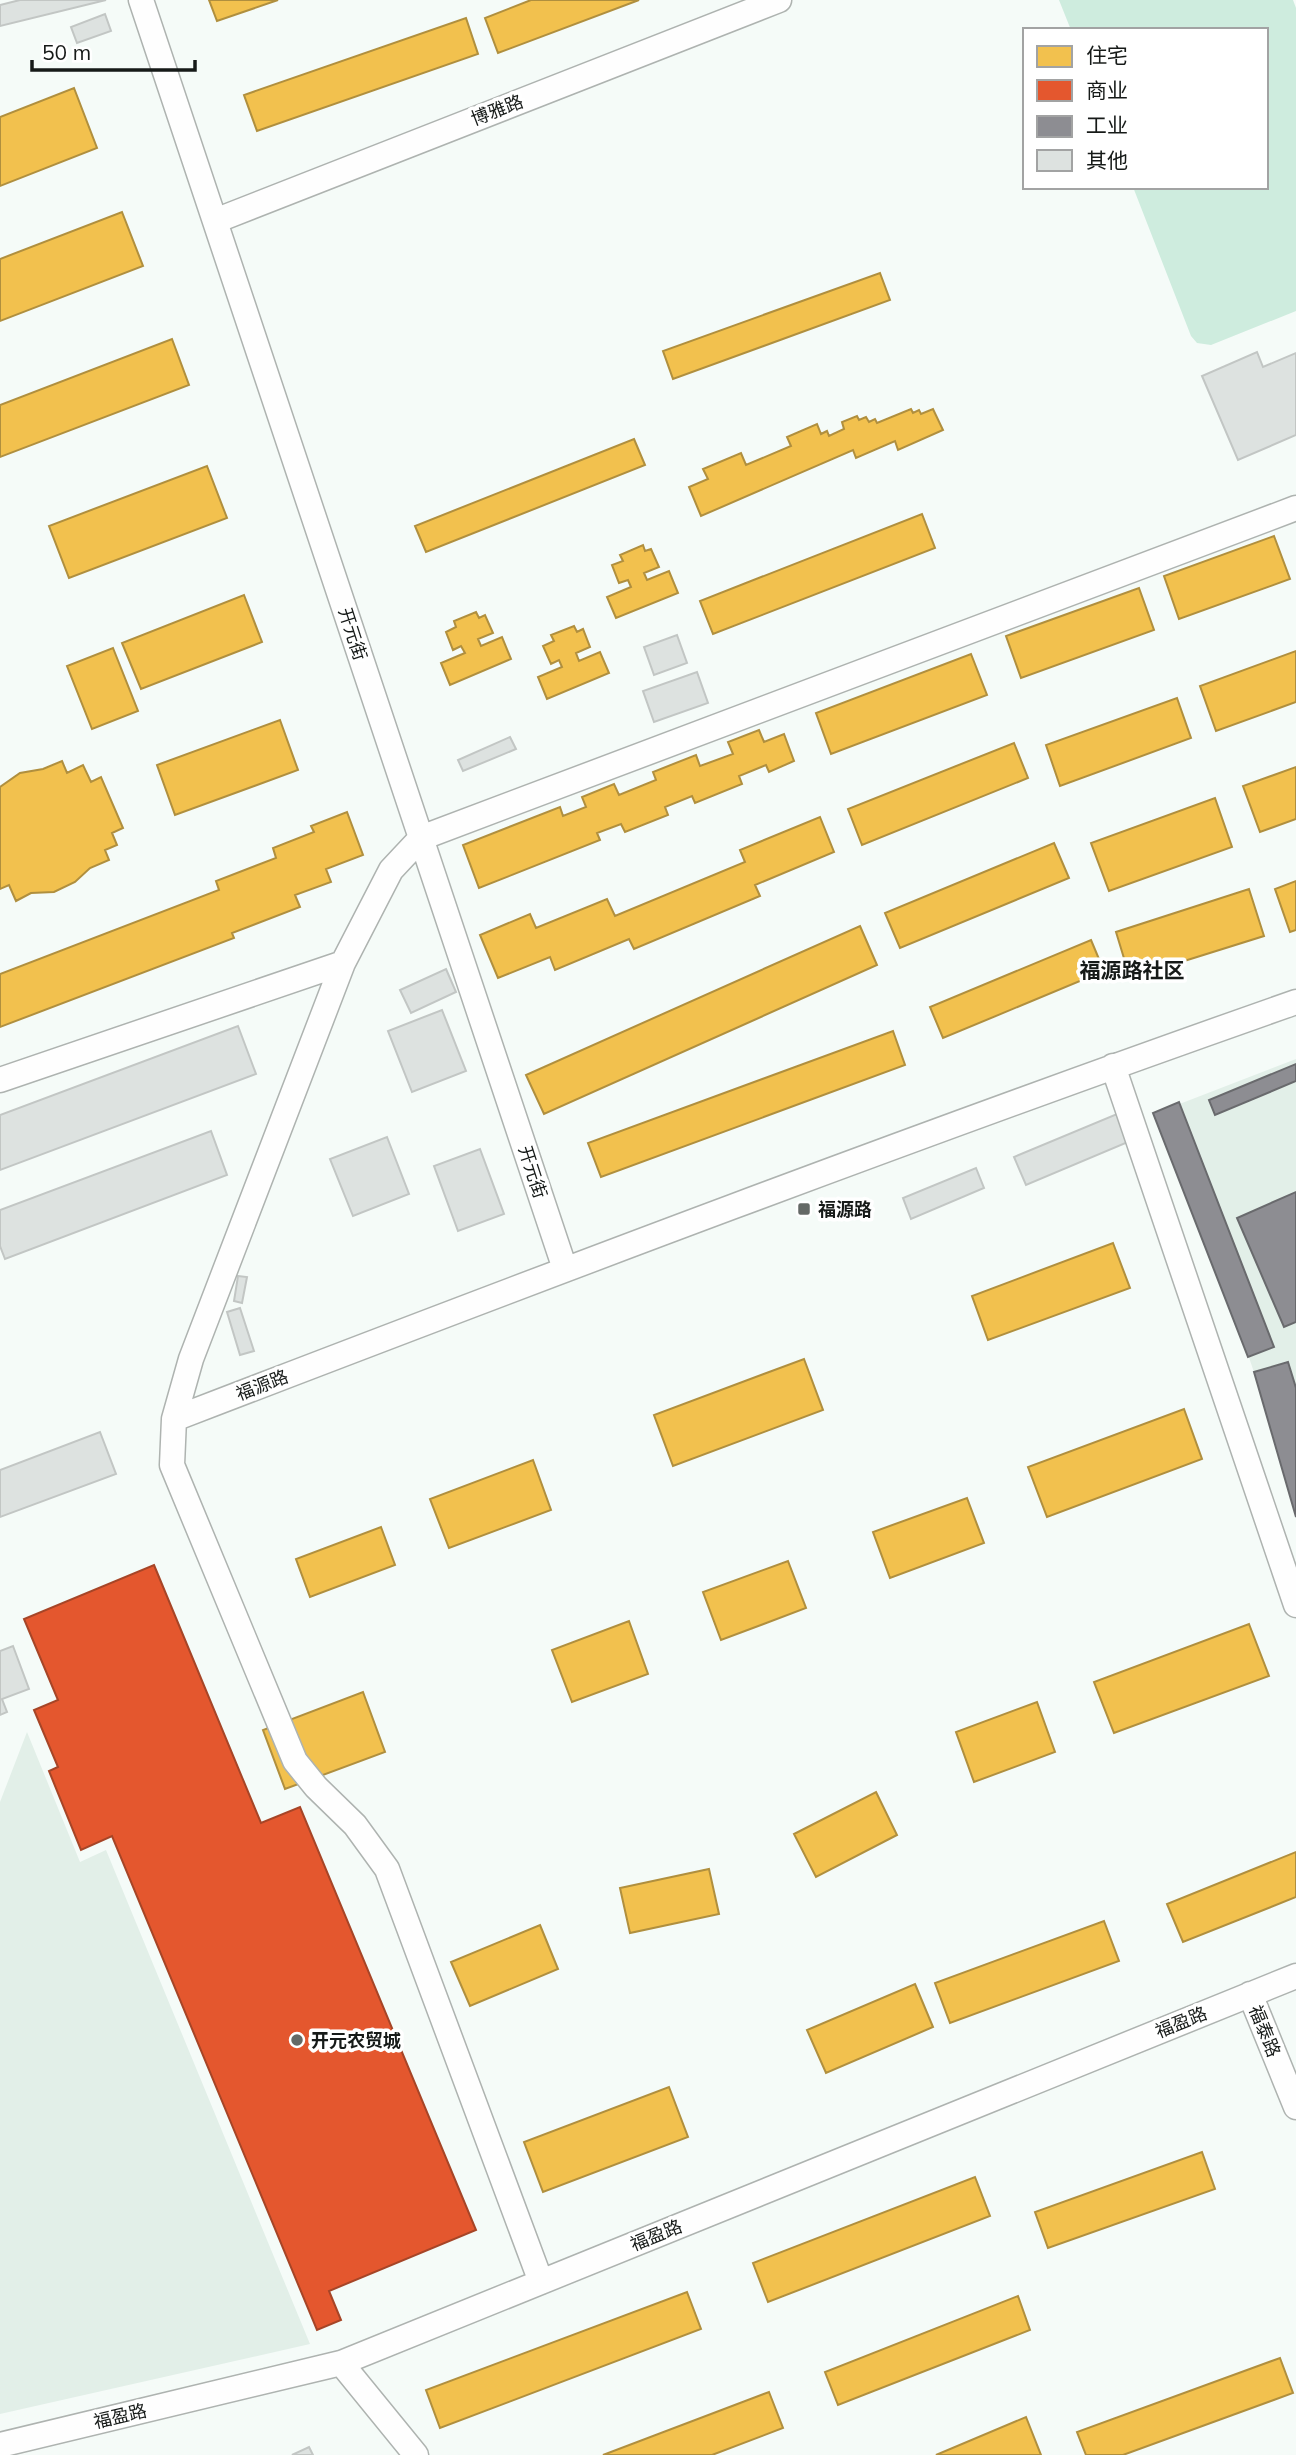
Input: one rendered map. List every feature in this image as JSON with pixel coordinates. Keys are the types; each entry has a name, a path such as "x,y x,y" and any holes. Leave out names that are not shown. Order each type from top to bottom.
{"street":[{"name":"开元街","path":"141,0 565,1269"},
{"name":"博雅路","path":"215,221 779,0"},
{"path":"541,2282 387,1869 355,1825 316,1787 295,1761 172,1465 174,1419 196,1346 343,963 391,870 421,838 1296,508"},
{"path":"0,1080 343,963"},
{"name":"福源路","path":"174,1419 565,1269 1113,1066 1296,1002"},
{"path":"1113,1066 1296,1605"},
{"name":"福盈路","path":"0,2445 341,2363 1296,1976"},
{"name":"福泰路","path":"1250,1994 1296,2107"},
{"path":"341,2363 416,2455"}],"shaded area":[{"path":"1296,1059 1296,1507 1255,1375 1164,1110"},
{"path":"27,1732 80,1862 106,1850 310,2344 0,2414 0,1802"}],"green space":[{"path":"1059,0 1293,0 1296,8 1296,311 1211,345 1197,343 1191,336 1134,189 1268,189 1268,28 1070,28"}],"building: 住宅":[{"path":"209,0 278,0 217,21"},
{"path":"531,0 639,0 498,53 485,18"},
{"path":"466,18 478,54 257,131 244,95"},
{"path":"74,88 97,148 0,186 0,117"},
{"path":"122,212 143,266 0,321 0,259"},
{"path":"880,273 890,300 673,379 663,351"},
{"path":"172,339 189,385 0,457 0,405"},
{"path":"911,409 913,413 919,410 921,414 933,409 943,430 898,450 895,441 856,458 853,450 701,516 689,487 708,479 703,469 741,453 746,465 791,446 787,437 817,424 821,434 827,431 829,436 844,429 842,422 857,416 859,420 866,417 869,422 875,419 877,423"},
{"path":"634,439 645,465 426,552 415,526"},
{"path":"207,466 227,518 69,578 49,526"},
{"path":"922,514 935,548 713,634 700,601"},
{"path":"1274,536 1290,579 1179,619 1164,576"},
{"path":"643,545 645,551 651,549 659,567 644,573 647,580 669,571 678,593 616,618 607,597 631,587 628,580 619,583 612,565 623,561 620,555"},
{"path":"1139,588 1154,630 1021,678 1006,636"},
{"path":"244,595 262,642 141,689 122,643"},
{"path":"476,612 479,618 485,615 493,633 478,639 481,646 502,637 511,659 450,685 441,663 465,653 461,646 453,650 446,632 456,627 454,621"},
{"path":"574,626 577,632 583,629 590,647 576,653 579,661 600,652 609,673 547,699 538,677 562,667 559,660 551,664 543,646 554,641 551,635"},
{"path":"113,648 138,711 92,729 67,666"},
{"path":"1296,651 1296,702 1216,731 1200,686"},
{"path":"971,654 987,695 831,754 816,713"},
{"path":"1177,698 1191,738 1060,786 1046,745"},
{"path":"280,720 298,770 175,815 157,765"},
{"path":"759,730 764,742 784,734 794,761 769,772 766,765 739,776 742,784 695,803 692,796 665,807 668,815 625,832 621,824 597,833 600,840 479,888 463,845 560,807 563,816 586,807 582,797 614,784 619,795 656,780 653,772 696,755 700,766 733,754 728,742"},
{"path":"1014,743 1028,778 862,845 848,809"},
{"path":"62,761 67,773 83,765 91,782 101,777 123,828 112,833 117,845 105,850 109,860 90,868 75,882 54,892 31,893 16,901 9,885 0,889 0,787 20,773 43,769"},
{"path":"1296,767 1296,819 1260,832 1243,786"},
{"path":"1215,798 1232,847 1109,891 1091,843"},
{"path":"347,812 363,855 326,869 331,882 295,895 300,907 232,933 234,938 0,1027 0,974 219,890 216,881 276,858 273,848 314,832 311,826"},
{"path":"820,817 834,852 755,885 760,896 634,949 629,939 555,970 550,957 498,978 480,935 530,914 536,928 607,899 615,916 745,862 740,850"},
{"path":"1054,843 1069,878 900,948 885,913"},
{"path":"1296,881 1296,930 1290,932 1275,889"},
{"path":"1249,889 1264,936 1130,978 1116,932"},
{"path":"860,926 877,965 544,1114 526,1075"},
{"path":"1091,940 1104,971 943,1038 930,1007"},
{"path":"893,1031 905,1065 601,1177 588,1143"},
{"path":"1113,1243 1130,1288 988,1340 972,1296"},
{"path":"804,1359 823,1410 673,1466 654,1415"},
{"path":"1184,1409 1202,1459 1047,1517 1028,1467"},
{"path":"533,1460 551,1510 449,1548 430,1499"},
{"path":"967,1498 984,1543 890,1578 873,1532"},
{"path":"381,1527 395,1565 310,1597 296,1559"},
{"path":"788,1561 806,1608 721,1640 703,1592"},
{"path":"629,1621 648,1674 572,1702 552,1650"},
{"path":"1249,1624 1269,1676 1114,1733 1094,1682"},
{"path":"363,1692 385,1752 285,1789 263,1730"},
{"path":"1037,1702 1055,1752 974,1782 956,1732"},
{"path":"876,1792 897,1835 816,1877 794,1834"},
{"path":"1296,1852 1296,1897 1183,1942 1167,1904"},
{"path":"709,1869 719,1914 630,1933 620,1888"},
{"path":"1104,1921 1119,1961 950,2023 935,1983"},
{"path":"540,1925 558,1969 470,2006 451,1962"},
{"path":"915,1984 933,2027 826,2073 807,2030"},
{"path":"669,2087 688,2137 543,2192 524,2142"},
{"path":"1202,2152 1215,2189 1048,2248 1035,2212"},
{"path":"975,2177 990,2216 768,2302 753,2263"},
{"path":"687,2292 701,2329 440,2428 426,2390"},
{"path":"1018,2296 1030,2330 838,2405 825,2372"},
{"path":"1280,2358 1293,2393 1123,2455 1086,2455 1077,2432"},
{"path":"769,2392 783,2428 712,2455 603,2455"},
{"path":"1026,2417 1041,2455 936,2455"}],"building: 商业":[{"name":"开元农贸城","path":"154,1565 261,1823 300,1807 476,2230 329,2291 341,2320 317,2330 112,1836 81,1850 49,1771 58,1767 34,1710 58,1700 24,1619"}],"building: 工业":[{"path":"1296,1064 1296,1081 1215,1115 1209,1100"},
{"path":"1179,1102 1274,1347 1248,1357 1153,1113"},
{"path":"1296,1192 1296,1322 1284,1327 1237,1218"},
{"path":"1288,1362 1296,1388 1296,1517 1254,1372"}],"building: 其他":[{"path":"20,0 106,0 0,26 0,5"},
{"path":"105,14 111,31 77,43 71,27"},
{"path":"1257,352 1263,367 1296,353 1296,435 1238,460 1202,376"},
{"path":"677,635 687,663 654,675 644,647"},
{"path":"697,672 708,703 654,722 643,691"},
{"path":"510,737 516,749 463,771 458,760"},
{"path":"446,969 456,992 411,1013 400,990"},
{"path":"442,1010 466,1071 412,1092 388,1031"},
{"path":"238,1026 256,1074 0,1170 0,1115"},
{"path":"1117,1114 1128,1142 1026,1185 1014,1157"},
{"path":"211,1131 227,1175 5,1259 0,1246 0,1210"},
{"path":"387,1137 409,1194 353,1216 330,1159"},
{"path":"480,1149 504,1214 458,1231 434,1166"},
{"path":"976,1168 984,1188 911,1219 903,1198"},
{"path":"238,1276 247,1277 242,1303 234,1301"},
{"path":"240,1308 254,1351 240,1355 227,1312"},
{"path":"100,1432 116,1474 0,1517 0,1470"},
{"path":"13,1646 29,1689 2,1699 7,1712 0,1715 0,1651"},
{"path":"309,2447 313,2455 292,2455"}],"place":[{"name":"福源路","path":"804,1209"},
{"name":"开元农贸城","path":"297,2040"}],"district":[{"name":"福源路社区","path":"1132,970"}]}
